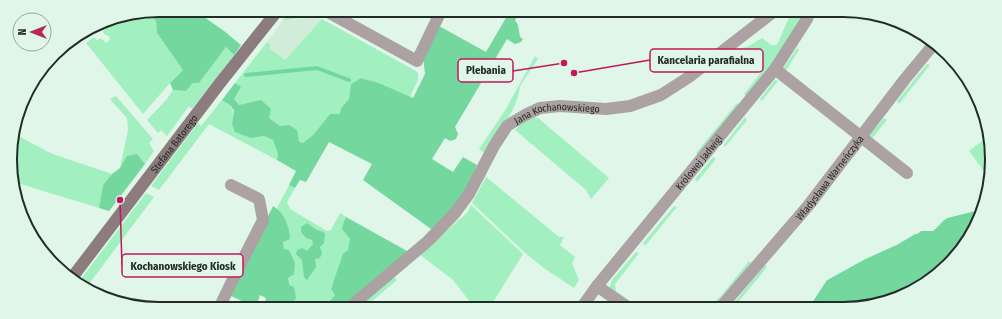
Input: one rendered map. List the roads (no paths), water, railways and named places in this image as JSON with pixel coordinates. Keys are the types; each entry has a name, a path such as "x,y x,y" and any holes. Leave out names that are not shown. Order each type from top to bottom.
{"street":[{"name":"Stefana Batorego","path":"75,274 220,83 272,17"},
{"path":"337,17 417,61 438,17"},
{"name":"Jana Kochanowskiego","path":"356,302 428,241 455,213 469,194 494,146 508,126 525,115 540,108 560,106 606,109 630,106 661,95 689,77 766,17"},
{"name":"Królowej Jadwigi","path":"586,302 597,286 775,70 808,17"},
{"name":"Władysława Warneńczyka","path":"725,302 805,209 931,48"},
{"path":"775,70 907,173"},
{"path":"222,302 263,220 259,199 231,185"},
{"path":"597,286 620,302"}],"waterway":[{"path":"246,75 317,68 349,80"},
{"path":"815,302 828,282 916,236 933,234 948,220 974,213"}],"place":[{"name":"Plebania","path":"564,63"},
{"name":"Kancelaria parafialna","path":"574,73"},
{"name":"Kochanowskiego Kiosk","path":"120,200"}]}
